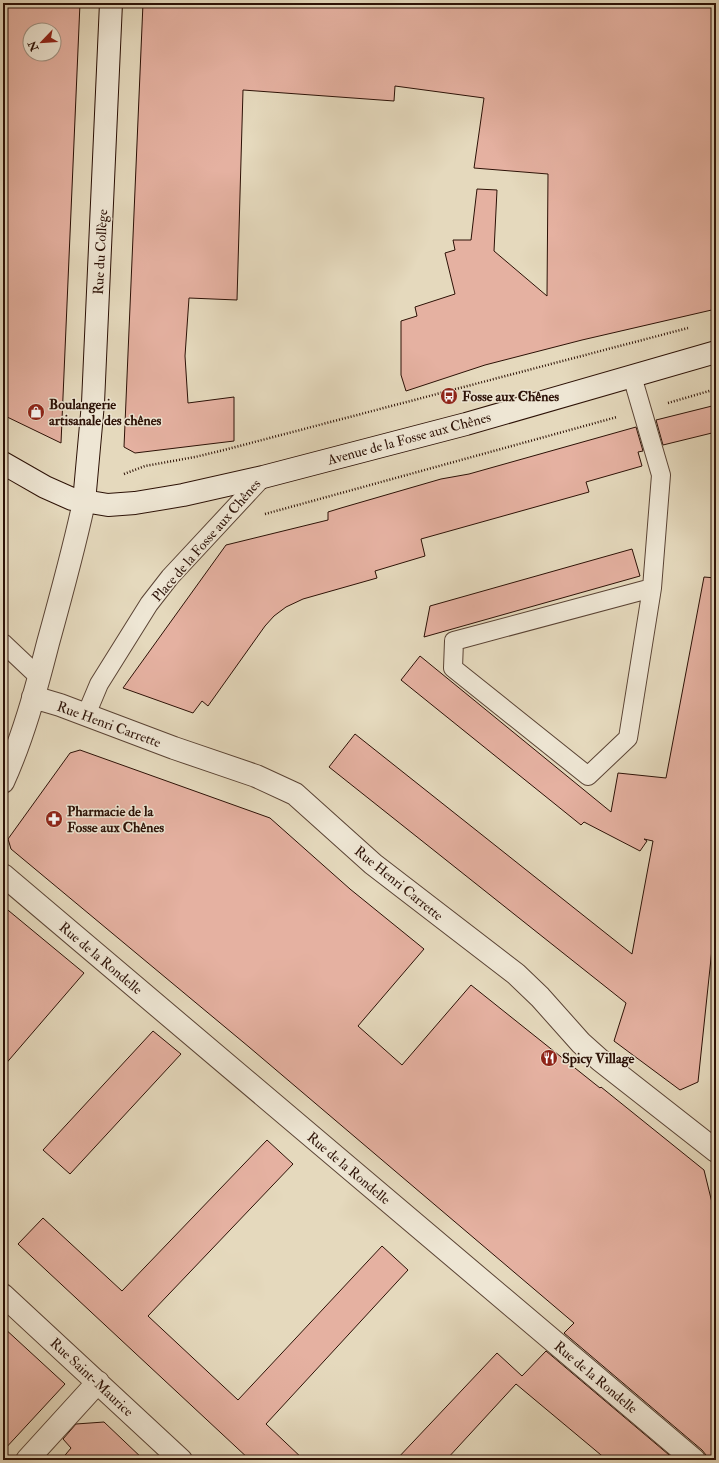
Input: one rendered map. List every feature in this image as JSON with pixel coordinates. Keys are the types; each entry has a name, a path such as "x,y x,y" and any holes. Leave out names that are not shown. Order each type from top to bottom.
{"street":[{"name":"Rue du Collège","path":"84,502 93,403 111,3"},
{"name":"Avenue de la Fosse aux Chênes","path":"263,477 466,424 716,352"},
{"name":"Place de la Fosse aux Chênes","path":"3,463 45,487 72,498 84,502 108,505 135,504 263,477"},
{"path":"3,782 11,764 11,736 36,687 74,548 84,502"},
{"name":"Rue Henri Carrette","path":"36,687 86,715 174,748 256,776 295,794 373,864 516,974 600,1060 716,1151"},
{"name":"Rue de la Rondelle","path":"3,875 694,1460"},
{"name":"Rue Saint-Maurice","path":"3,1295 181,1460"},
{"path":"26,1460 98,1382"}],"lane":[{"path":"632,376 661,475 652,588 628,738 588,776 453,668 454,641 652,588"},
{"name":"Place de la Fosse aux Chênes","path":"86,715 99,684 149,604 170,577 263,477"},
{"path":"3,643 36,687"}],"path":[{"path":"123,475 145,466 224,450 693,327"},
{"path":"225,518 257,517 716,389"}],"building":[{"path":"3,3 80,3 61,443 3,415"},
{"path":"143,3 716,3 716,309 582,340 485,365 406,391 401,375 401,321 417,316 415,307 455,294 445,253 455,250 453,240 471,240 477,189 497,190 494,251 547,296 548,174 474,168 484,98 395,86 394,101 243,90 237,300 189,298 185,356 188,403 234,397 234,441 135,453 124,447"},
{"path":"716,405 716,432 663,445 656,420"},
{"path":"636,427 643,451 638,452 642,466 586,482 589,492 421,539 425,556 375,571 377,578 303,599 286,607 274,616 265,626 208,706 202,701 193,713 123,688 226,545 328,520 328,512 341,508 441,479 469,474"},
{"path":"632,549 640,576 424,637 430,606"},
{"path":"704,577 716,578 716,911 698,1082 680,1090 614,1041 626,1003 329,767 355,734 632,954 653,841 644,839 647,841 640,851 584,822 581,825 401,680 420,656 611,812 618,773 666,778"},
{"path":"80,750 270,818 350,889 424,949 358,1026 402,1065 471,985 704,1170 716,1219 716,1460 706,1460 706,1455 702,1450 564,1333 574,1323 249,1047 11,849 8,839 70,753"},
{"path":"3,906 84,973 3,1067"},
{"path":"153,1031 181,1054 70,1174 43,1150"},
{"path":"267,1140 293,1164 148,1316 238,1400 382,1246 408,1270 266,1424 304,1460 250,1460 18,1244 43,1218 122,1291"},
{"path":"3,1327 65,1384 3,1451"},
{"path":"546,1351 675,1460 607,1460 516,1384 446,1460 396,1460 497,1353 522,1376"},
{"path":"104,1422 144,1460 61,1460 71,1448 63,1439 76,1424"}],"place":[{"name":"Fosse aux Chênes","path":"449,396"},
{"name":"Boulangerie artisanale des chênes","path":"36,412"},
{"name":"Pharmacie de la Fosse aux Chênes","path":"54,819"},
{"name":"Spicy Village","path":"549,1058"}]}
